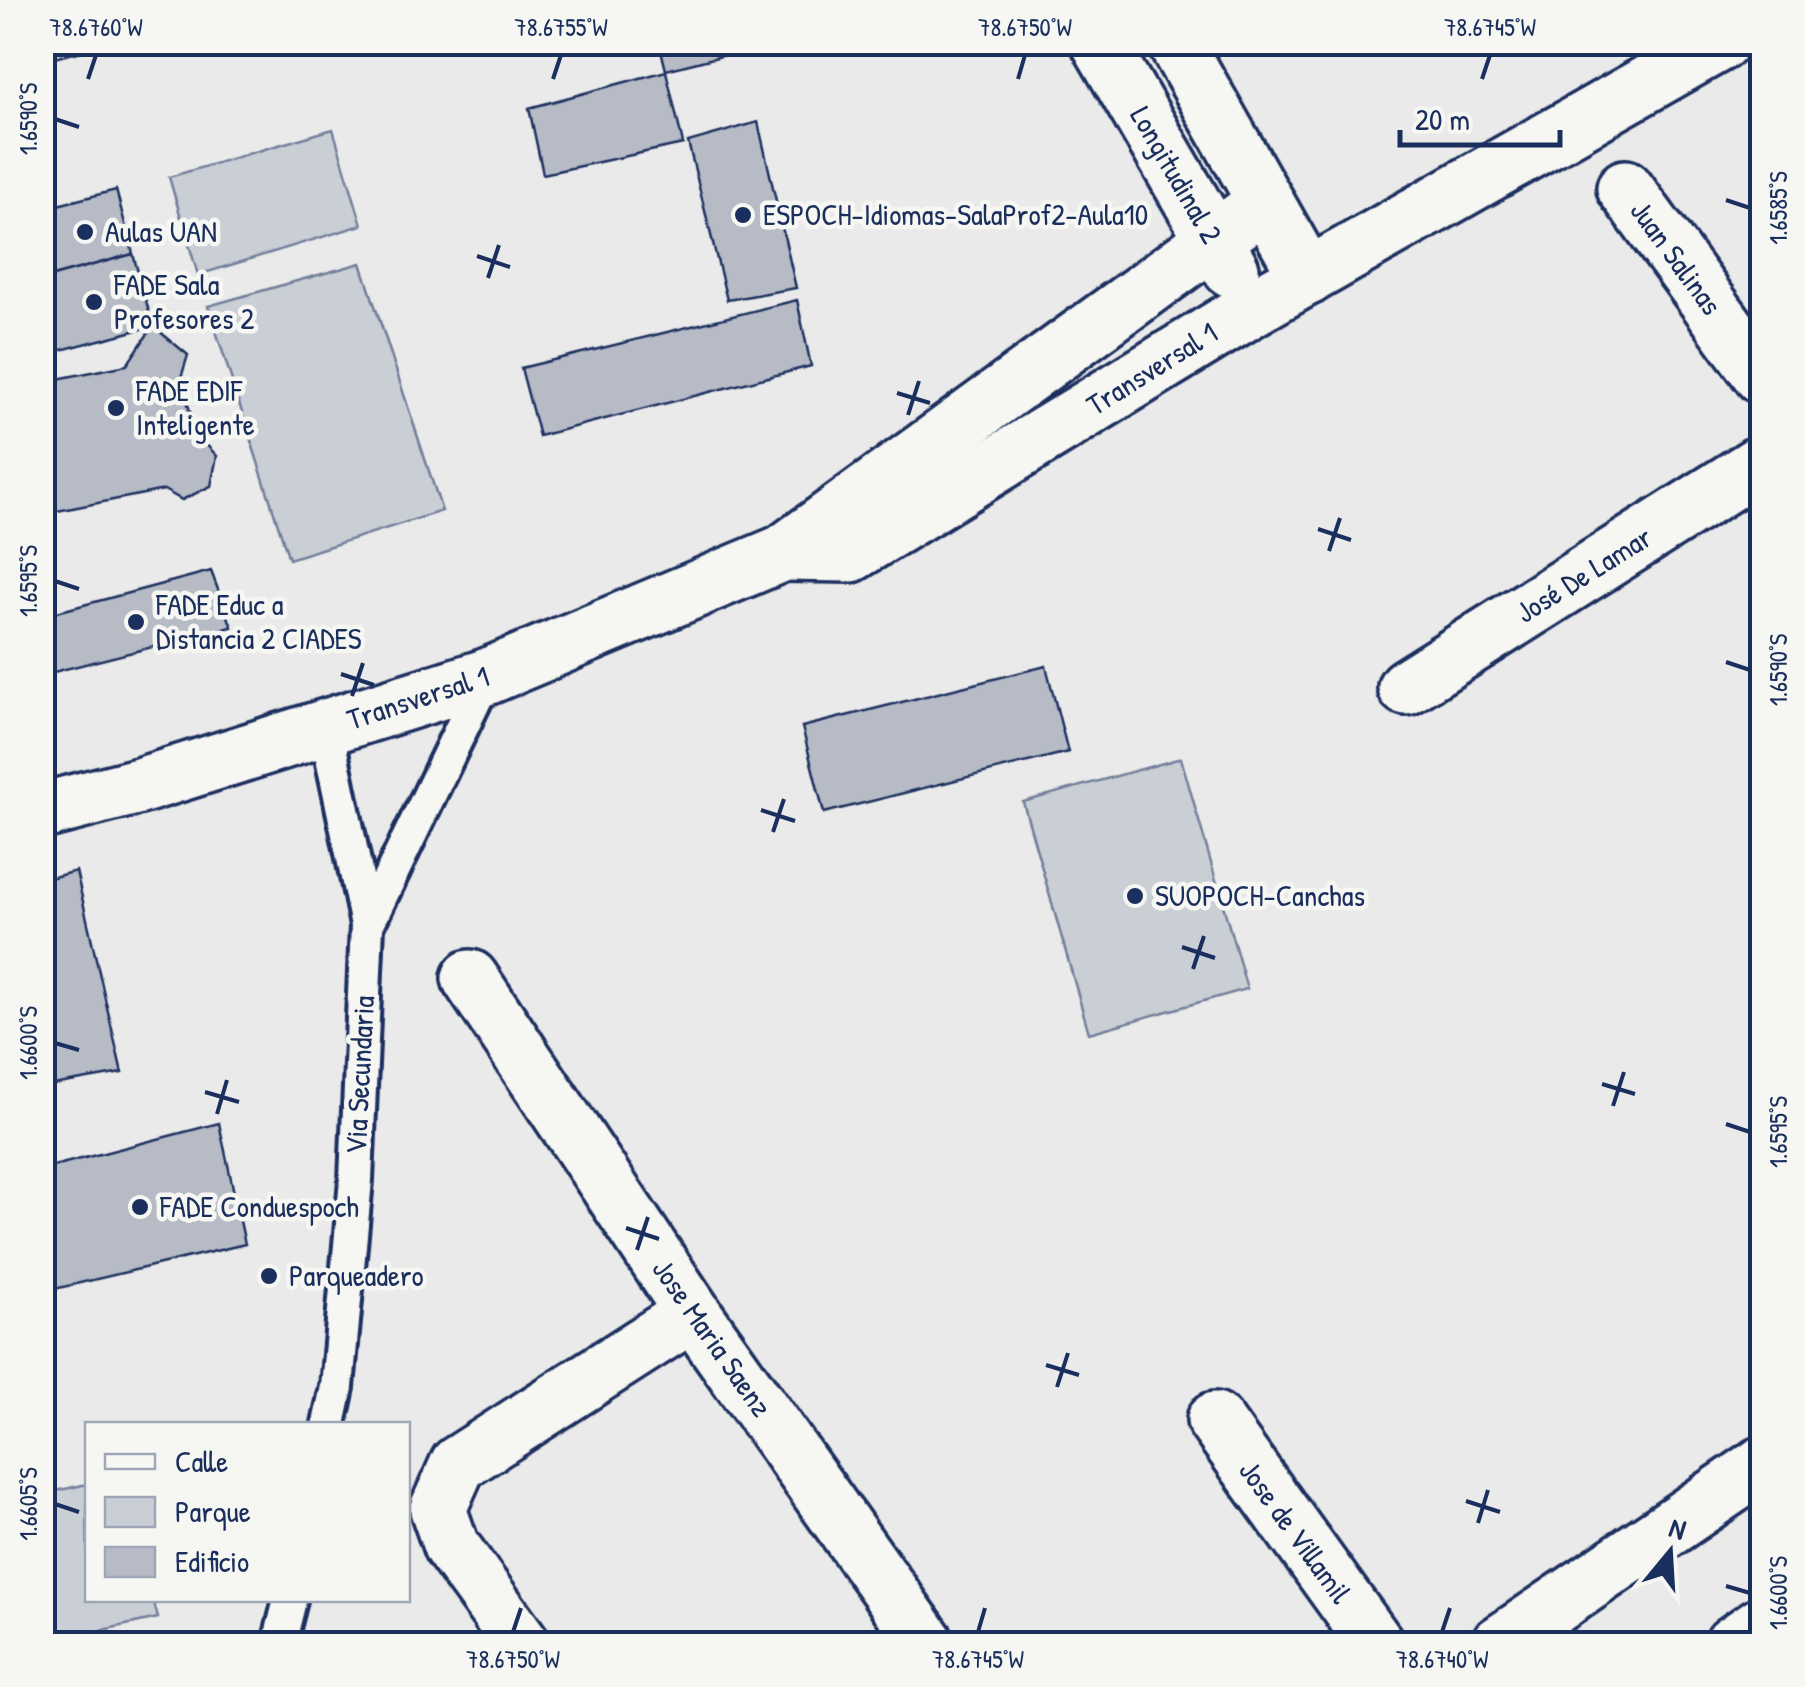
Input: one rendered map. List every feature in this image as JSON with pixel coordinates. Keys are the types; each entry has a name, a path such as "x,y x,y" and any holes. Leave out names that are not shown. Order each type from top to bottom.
{"street":[{"name":"Longitudinal 2","path":"1098,42 1254,307"},
{"path":"1175,42 1308,277"},
{"name":"Transversal 1","path":"784,553 851,554 1254,307 1722,42"},
{"name":"Juan Salinas","path":"1625,188 1762,376"},
{"name":"Transversal 1","path":"42,810 326,728 486,676 784,553 1266,202"},
{"name":"José De Lamar","path":"1406,688 1762,462"},
{"name":"Jose Maria Saenz","path":"470,978 693,1313 927,1644"},
{"path":"522,1644 451,1546 438,1509 458,1464 693,1313"},
{"name":"Jose de Villamil","path":"1215,1420 1376,1644"},
{"path":"1499,1644 1762,1465"},
{"path":"1733,1644 1762,1624"}],"lane":[{"path":"367,925 486,676"},
{"name":"Via Secundaria","path":"326,728 367,925 356,1180 337,1387 329,1422"},
{"path":"279,1644 290,1602"}],"green space":[{"path":"333,129 362,225 198,275 169,177"},
{"path":"361,263 442,511 289,559 208,306"},
{"name":"SUOPOCH-Canchas","path":"1181,758 1247,989 1089,1033 1023,802"},
{"path":"85,1484 85,1602 154,1602 158,1618 43,1643 43,1494"}],"building":[{"path":"42,42 119,42 42,61"},
{"path":"659,42 735,42 737,52 666,70"},
{"path":"666,71 683,144 543,174 529,108"},
{"name":"ESPOCH-Idiomas-SalaProf2-Aula10","path":"758,122 796,288 727,300 688,142"},
{"name":"Aulas UAN","path":"116,190 133,254 42,279 42,209"},
{"name":"FADE Sala Profesores 2","path":"133,254 153,326 42,355 42,279"},
{"path":"797,300 811,366 539,436 521,368"},
{"name":"FADE EDIF Inteligente","path":"153,326 188,355 181,378 196,434 217,456 211,486 182,500 164,490 42,514 42,382 127,365"},
{"name":"FADE Educ a Distancia 2 CIADES","path":"211,571 232,627 42,675 42,616"},
{"path":"1046,666 1068,752 824,813 802,727"},
{"path":"76,871 122,1073 42,1087 42,880"},
{"name":"FADE Conduespoch","path":"219,1123 245,1244 42,1292 42,1169"}],"place":[{"name":"ESPOCH-Idiomas-SalaProf2-Aula10","path":"743,215"},
{"name":"Aulas UAN","path":"85,232"},
{"name":"FADE Sala Profesores 2","path":"94,302"},
{"name":"FADE EDIF Inteligente","path":"116,408"},
{"name":"FADE Educ a Distancia 2 CIADES","path":"136,622"},
{"name":"SUOPOCH-Canchas","path":"1135,896"},
{"name":"FADE Conduespoch","path":"140,1207"},
{"name":"Parqueadero","path":"269,1276"}]}
